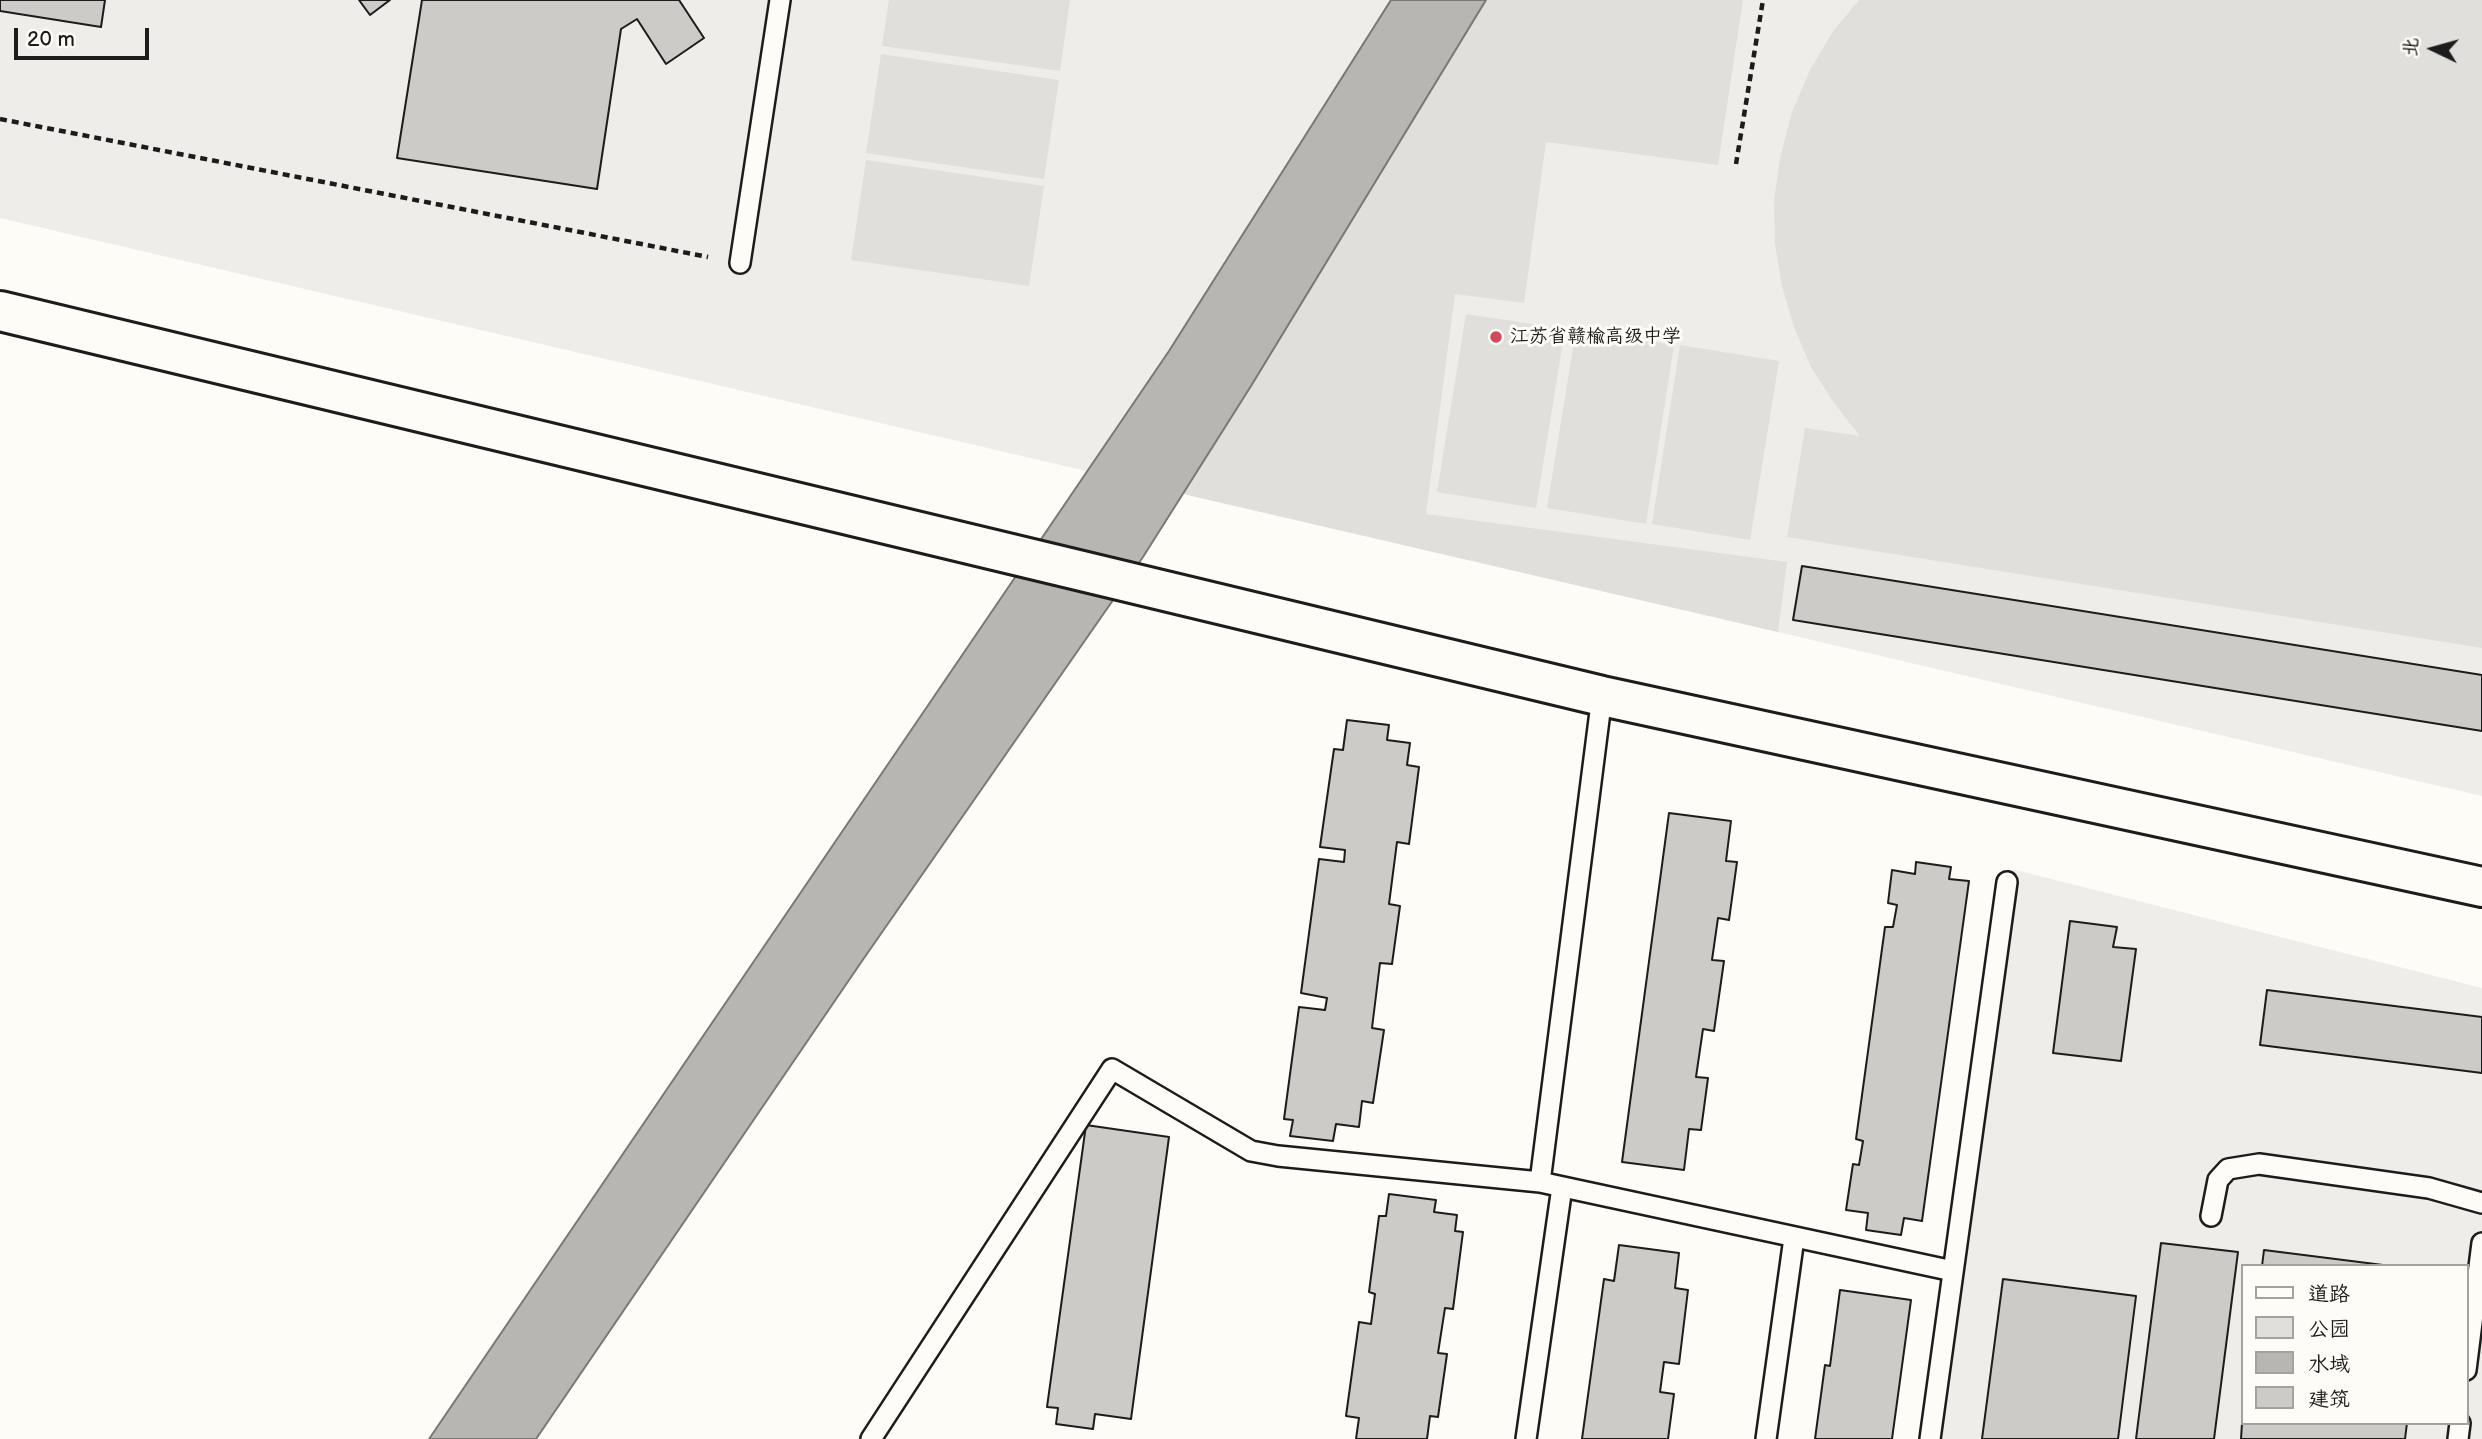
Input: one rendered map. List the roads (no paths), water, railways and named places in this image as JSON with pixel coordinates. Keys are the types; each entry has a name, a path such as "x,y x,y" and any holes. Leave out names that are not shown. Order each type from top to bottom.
{"street":[{"path":"0,311 1602,696 2482,887"}],"lane":[{"path":"740,263 780,0"},
{"path":"1540,1182 1602,696"},
{"path":"1930,1439 2007,882"},
{"path":"871,1439 1112,1069 1251,1151 1540,1182 1953,1271"},
{"path":"2211,1216 2218,1180 2228,1170 2259,1164 2429,1188 2482,1202"},
{"path":"1525,1439 1562,1186"},
{"path":"1766,1439 1794,1238"},
{"path":"2468,1354 2482,1243"}],"water":[{"path":"1391,0 1486,0 1251,386 1143,557 862,961 536,1439 429,1439 1169,351"}],"place":[{"name":"江苏省赣榆高级中学","path":"1496,337"}]}
